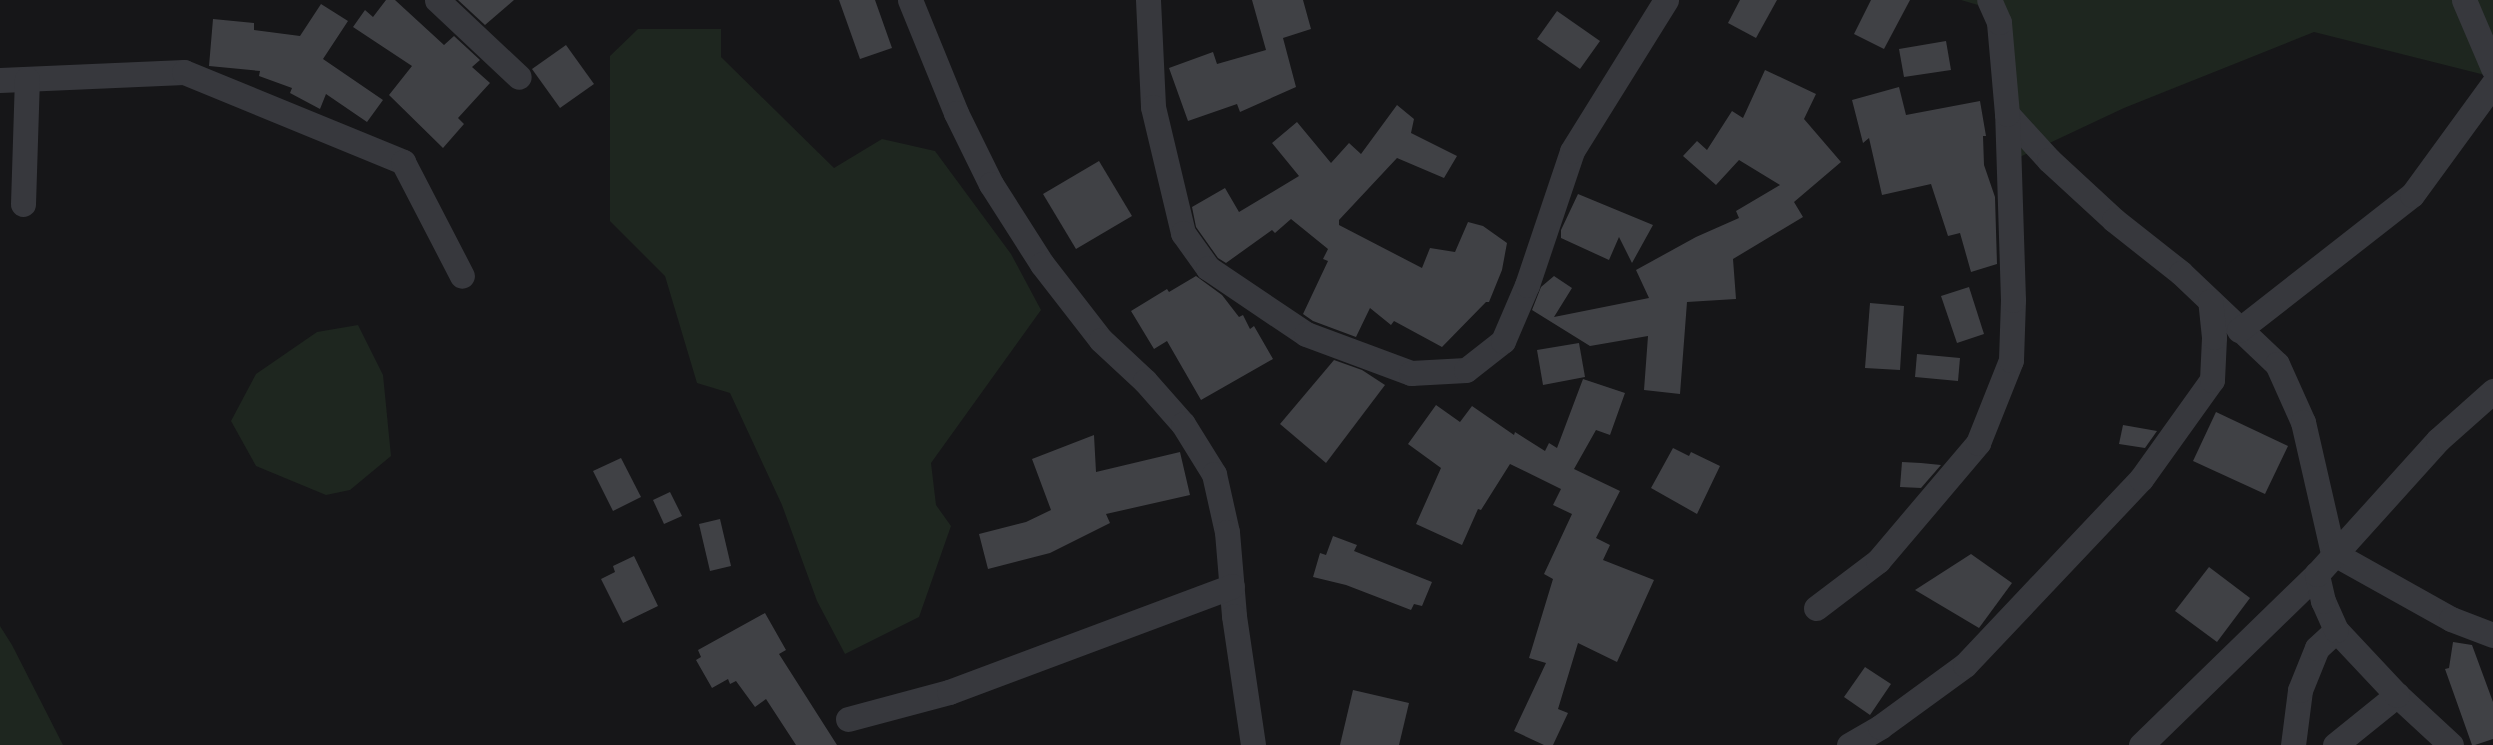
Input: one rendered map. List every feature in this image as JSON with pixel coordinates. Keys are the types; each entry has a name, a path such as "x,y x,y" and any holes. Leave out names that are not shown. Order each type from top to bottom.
{"street":[{"path":"910,0 956,113 991,184 1042,264 1101,340 1145,381 1183,424 1214,474 1227,532 1232,586 1253,745"},
{"path":"1148,0 1153,107 1184,233 1208,268 1306,334 1411,372 1466,370 1503,341 1527,285 1572,151 1666,0"},
{"path":"1816,608 1878,562 1978,443 2011,360 2013,300 2007,114 2000,22 1989,0"},
{"path":"2464,0 2493,68"},
{"path":"444,2 519,77"},
{"path":"0,80 184,72 403,162 462,276"},
{"path":"23,204 27,78"},
{"path":"2239,330 2412,195 2493,84"},
{"path":"2007,114 2049,160 2114,220 2181,273 2277,364 2303,422 2333,553 2451,619 2493,635"},
{"path":"1849,745 1880,727 1965,665 2141,479 2212,380 2214,337 2210,301"},
{"path":"2141,745 2317,574 2333,553 2438,440 2493,391"},
{"path":"2317,574 2323,601 2336,630 2397,695 2451,745"},
{"path":"848,719 949,692 1232,586"},
{"path":"2294,745 2300,690 2317,648 2336,630"},
{"path":"2334,745 2397,695"}],"shaded area":[{"path":"1961,0 2493,0 2493,77 2314,32 2124,108 2007,163 1988,8"},
{"path":"638,29 721,29 721,57 834,168 882,139 935,151 1011,254 1041,310 931,463 936,505 951,526 919,617 845,654 817,601 782,505 730,393 697,383 665,276 610,221 610,56"},
{"path":"358,325 383,375 391,456 350,490 326,495 256,466 231,421 256,374 317,332"},
{"path":"0,626 12,645 63,745 0,745"}],"building":[{"path":"386,0 395,0 444,45 454,36 480,60 472,67 490,83 458,118 464,124 443,148 389,95 412,66 353,27 365,10 373,17"},
{"path":"458,0 514,0 485,25"},
{"path":"839,0 875,0 892,48 860,59"},
{"path":"1252,0 1303,0 1311,29 1283,38 1296,87 1240,112 1237,104 1188,121 1169,68 1213,52 1217,64 1266,50"},
{"path":"1740,0 1777,0 1756,38 1728,23"},
{"path":"1871,0 1910,0 1884,49 1854,34"},
{"path":"321,4 348,21 323,59 383,100 367,122 326,94 320,109 290,93 292,88 259,76 260,71 209,66 213,19 254,23 254,30 300,36"},
{"path":"1557,11 1600,41 1580,69 1537,39"},
{"path":"1946,41 1951,70 1904,77 1899,49"},
{"path":"566,45 594,84 560,108 532,69"},
{"path":"1765,70 1816,94 1804,119 1841,162 1794,202 1803,217 1733,259 1736,299 1687,302 1680,394 1644,390 1648,336 1590,346 1532,310 1541,287 1554,276 1572,288 1554,317 1649,298 1636,270 1696,237 1739,218 1736,211 1780,185 1739,160 1716,185 1683,156 1697,141 1707,150 1732,111 1743,118"},
{"path":"1899,87 1906,115 1980,101 1986,136 1983,136 1984,165 1995,197 1997,264 1971,272 1960,233 1948,236 1931,184 1882,195 1869,138 1863,143 1852,100"},
{"path":"1397,105 1414,119 1411,133 1457,156 1444,178 1397,158 1339,220 1339,225 1422,268 1430,248 1455,252 1468,222 1483,226 1507,243 1502,270 1489,302 1486,302 1442,347 1394,321 1391,325 1370,308 1356,337 1313,321 1303,314 1328,261 1323,259 1328,249 1291,219 1275,233 1272,230 1226,263 1218,258 1196,227 1192,207 1225,188 1239,212 1299,176 1272,143 1297,122 1331,163 1349,143 1361,154"},
{"path":"1099,161 1132,216 1076,249 1043,194"},
{"path":"1578,194 1653,225 1632,263 1619,237 1609,260 1561,238 1561,230"},
{"path":"1196,276 1222,295 1239,317 1243,315 1250,329 1254,326 1273,359 1201,400 1167,341 1154,349 1131,311 1167,289 1169,292"},
{"path":"1969,287 1984,334 1957,343 1941,296"},
{"path":"1870,303 1904,306 1900,370 1865,368"},
{"path":"1579,343 1585,377 1543,385 1537,350"},
{"path":"1917,354 1960,358 1958,381 1915,377"},
{"path":"1334,360 1362,370 1385,385 1326,463 1280,424"},
{"path":"1583,379 1625,393 1610,435 1596,430 1574,469 1620,491 1596,538 1610,545 1603,560 1654,580 1617,662 1578,643 1558,709 1568,713 1553,745 1544,745 1514,731 1546,663 1529,658 1553,579 1544,574 1572,514 1553,505 1561,489 1510,464 1481,510 1478,509 1462,545 1416,524 1441,468 1408,444 1436,405 1460,422 1472,406 1514,435 1515,432 1545,451 1549,443 1557,448"},
{"path":"2216,412 2288,446 2265,494 2193,461"},
{"path":"2123,425 2157,431 2145,448 2119,444"},
{"path":"1094,435 1096,472 1180,452 1190,495 1106,514 1110,523 1050,553 988,569 979,534 1026,522 1051,510 1032,459"},
{"path":"1673,448 1689,456 1691,452 1720,466 1697,514 1651,488"},
{"path":"621,458 641,497 613,511 593,471"},
{"path":"1902,462 1941,465 1921,488 1900,487"},
{"path":"670,492 682,516 664,524 653,500"},
{"path":"720,519 731,566 710,571 699,524"},
{"path":"1333,536 1357,545 1354,551 1432,582 1422,606 1414,604 1411,610 1346,585 1313,577 1320,553 1326,555"},
{"path":"1971,554 2012,583 1979,628 1915,590"},
{"path":"634,556 658,606 623,623 601,579 615,572 613,566"},
{"path":"2209,567 2250,598 2217,642 2175,611"},
{"path":"765,613 786,650 779,654 837,745 796,745 766,699 755,707 736,681 730,684 728,679 712,688 696,660 701,657 698,650"},
{"path":"2453,642 2472,645 2493,702 2493,739 2475,745 2472,745 2445,669 2449,668"},
{"path":"1865,667 1891,684 1870,715 1844,697"},
{"path":"1353,690 1409,703 1399,745 1340,745"}]}
